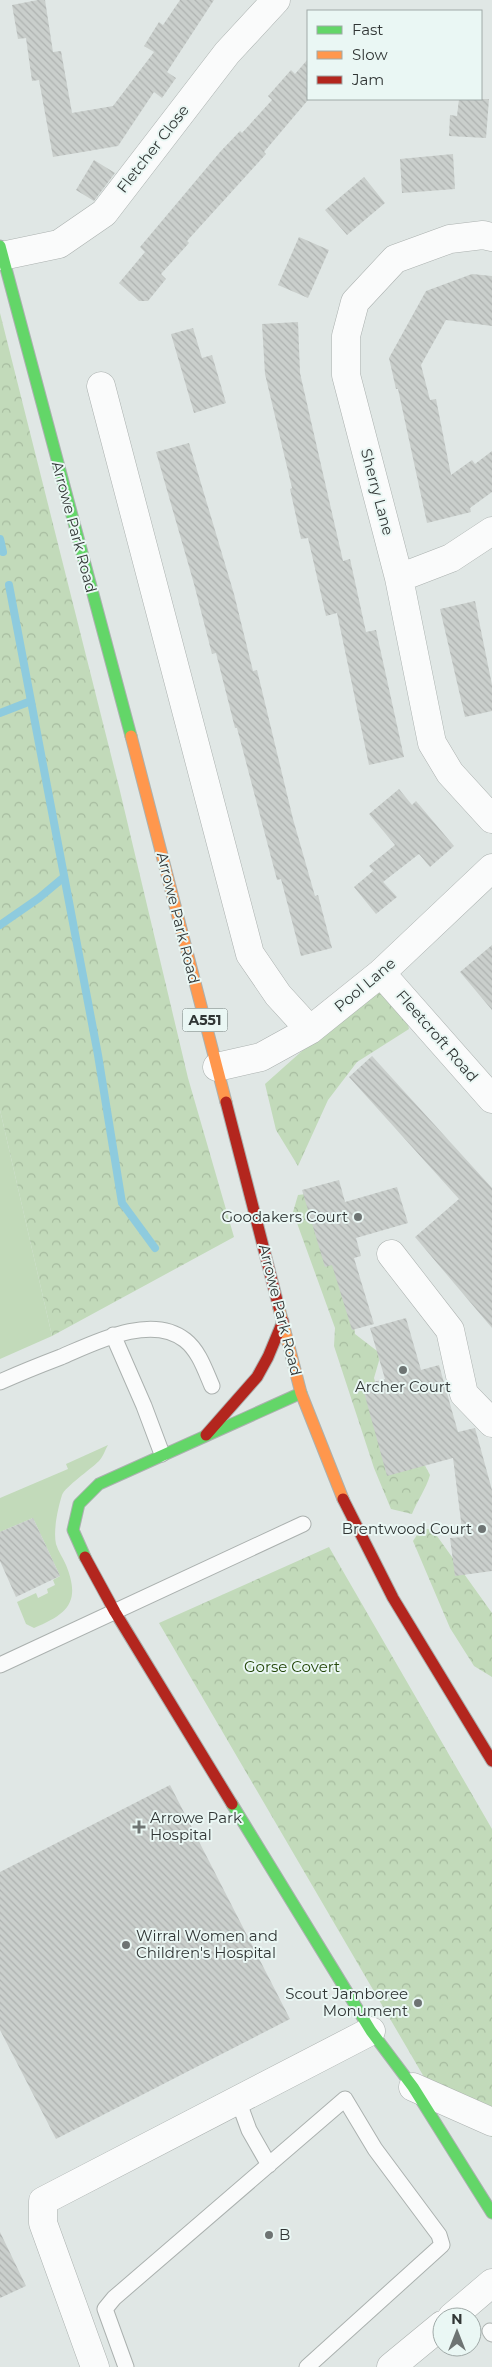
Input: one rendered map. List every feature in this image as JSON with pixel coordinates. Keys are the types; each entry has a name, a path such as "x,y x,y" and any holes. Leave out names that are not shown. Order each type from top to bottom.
{"main road":[{"name":"Arrowe Park Road","path":"1,251 141,773 301,1393 343,1500 393,1598 492,1761"},
{"path":"206,1435 238,1402 257,1377 270,1355 282,1321"},
{"path":"301,1393 99,1484 79,1504 73,1530 86,1560 115,1612 371,2031 413,2087 492,2213"}],"street":[{"name":"Fletcher Close","path":"1,251 59,244 104,213 227,53 276,0"},
{"name":"Sherry Lane","path":"492,237 450,239 395,260 355,302 346,336 346,375 399,578 432,743 450,773 492,819"},
{"path":"101,386 250,954 278,995 310,1030"},
{"path":"399,578 451,558 492,531"},
{"name":"Pool Lane","path":"217,1067 261,1057 310,1030 381,973 492,868"},
{"name":"Fleetcroft Road","path":"381,973 492,1099"},
{"path":"391,1254 450,1330 464,1394 492,1423"},
{"path":"95,2367 43,2223 44,2201 371,2031"},
{"path":"413,2087 492,2122"},
{"path":"464,2307 492,2283"},
{"path":"391,2367 432,2333"}],"lane":[{"path":"0,1382 113,1335 139,1330 164,1331 183,1338 194,1348 212,1386"},
{"path":"113,1335 144,1406 162,1454"},
{"path":"1,1661 115,1612 303,1524"},
{"path":"126,2367 105,2309 114,2298 345,2099 375,2149 439,2234 442,2246 307,2367"},
{"path":"238,2100 249,2130 270,2165"}],"green space":[{"path":"0,313 119,787 188,1078 234,1237 52,1336 0,1110"},
{"path":"376,985 407,1020 409,1029 357,1062 328,1100 298,1166 276,1130 265,1084"},
{"path":"0,1110 52,1336 0,1359"},
{"path":"314,1193 349,1288 355,1334 381,1354 374,1378 386,1421 421,1458 430,1475 412,1514 391,1509 374,1468 334,1346 335,1328 293,1212 298,1195"},
{"path":"108,1445 99,1461 62,1495 56,1519 55,1538 70,1578 71,1598 63,1612 34,1628 26,1624 17,1602 36,1593 38,1598 48,1593 47,1589 55,1585 53,1580 60,1576 33,1518 0,1532 0,1498 68,1469 66,1464"},
{"path":"421,1529 432,1529 492,1613 492,1677 474,1666 450,1628 413,1541"},
{"name":"Gorse Covert","path":"329,1547 492,1829 492,2137 445,2113 159,1623"}],"building":[{"path":"45,0 53,52 61,51 72,113 113,106 154,52 144,46 159,22 163,25 180,0 214,0 167,72 176,78 162,98 154,92 118,146 53,157 39,80 32,81 26,38 18,39 12,5"},
{"path":"307,60 308,100 264,152 266,154 187,241 189,243 161,274 166,279 148,301 139,301 119,283 145,252 140,247 220,152 240,131 242,133 272,100 268,96 291,70 295,74"},
{"path":"489,99 486,138 449,136 450,115 457,116 459,100"},
{"path":"453,154 455,189 402,193 400,159"},
{"path":"94,160 115,173 94,201 76,190"},
{"path":"364,177 385,203 347,235 325,210"},
{"path":"299,237 329,250 308,298 278,285"},
{"path":"472,274 492,276 492,326 446,320 421,365 430,400 436,399 451,475 472,460 475,464 492,451 492,492 470,508 471,512 427,523 398,389 396,389 389,358 426,291"},
{"path":"298,322 300,373 343,561 350,559 366,632 376,630 404,757 369,765 337,613 326,616 308,538 301,539 290,489 292,488 265,374 262,324"},
{"path":"193,328 202,358 212,355 226,403 194,413 171,334"},
{"path":"189,443 234,594 253,671 257,670 293,819 315,896 318,895 332,948 301,956 281,879 277,880 216,653 212,654 156,452"},
{"path":"475,601 492,685 492,711 465,717 440,609"},
{"path":"399,789 412,805 416,801 454,846 430,867 419,854 383,882 369,866 395,845 369,814"},
{"path":"373,871 397,897 376,914 354,887"},
{"path":"492,945 492,1010 460,972"},
{"path":"372,1056 492,1188 492,1328 415,1237 459,1199 349,1077"},
{"name":"Goodakers Court","path":"339,1180 345,1202 397,1187 408,1223 356,1238 361,1256 354,1258 374,1324 352,1330 332,1265 325,1267 302,1190"},
{"path":"406,1318 421,1370 439,1365 458,1432 475,1428 492,1490 492,1571 455,1576 450,1538 463,1537 453,1458 387,1476 362,1385 385,1379 370,1328"},
{"path":"33,1518 60,1576 16,1597 0,1561 0,1532"},
{"name":"Wirral Women and Children's Hospital","path":"170,1785 290,2019 56,2139 0,2030 0,1872"},
{"path":"0,2232 26,2286 0,2298"}],"waterway":[{"path":"0,539 3,552"},
{"path":"9,585 98,1055 122,1203 155,1248"},
{"path":"0,713 31,701"},
{"path":"0,925 39,898 64,877"}],"traffic: fast":[{"path":"0,246 131,736"},
{"path":"85,1557 73,1530 79,1504 99,1484 301,1393"},
{"path":"232,1804 371,2031 413,2087 492,2213"}],"traffic: slow":[{"path":"131,736 226,1102"},
{"path":"279,1308 301,1393 343,1499"}],"traffic: jam":[{"path":"226,1102 279,1308"},
{"path":"206,1435 257,1377 268,1357 283,1321"},
{"path":"343,1499 393,1598 492,1761"},
{"path":"85,1557 115,1612 232,1804"}],"place":[{"name":"Goodakers Court","path":"358,1217"},
{"name":"Archer Court","path":"403,1370"},
{"name":"Brentwood Court","path":"482,1529"},
{"name":"Arrowe Park Hospital","path":"139,1827"},
{"name":"Wirral Women and Children's Hospital","path":"126,1945"},
{"name":"Scout Jamboree Monument","path":"418,2003"},
{"name":"B","path":"269,2235"}]}
